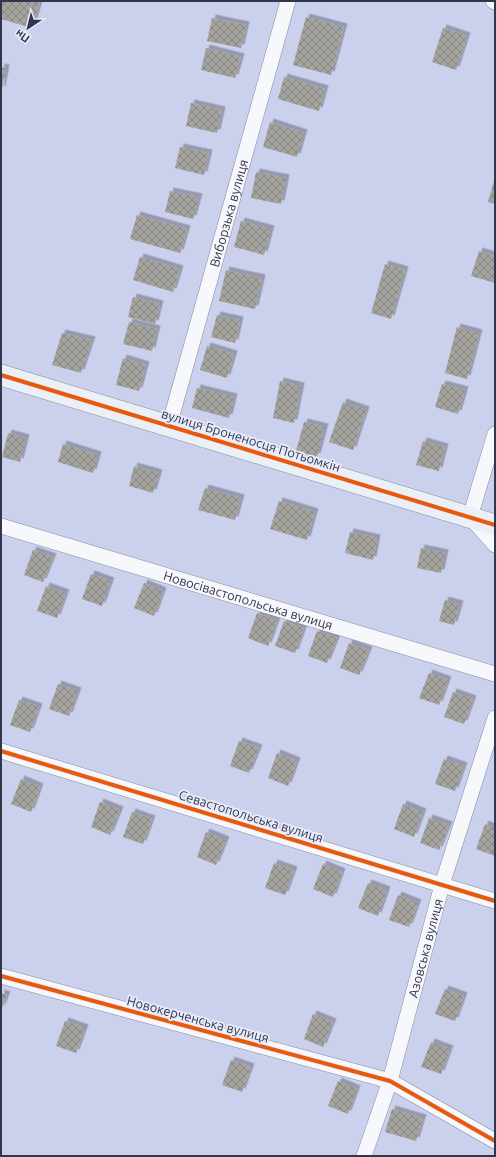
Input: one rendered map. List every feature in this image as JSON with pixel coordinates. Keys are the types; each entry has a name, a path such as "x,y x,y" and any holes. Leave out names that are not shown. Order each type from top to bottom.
{"street":[{"name":"Виборзька вулиця","path":"169,426 288,1"},
{"name":"вулиця Броненосця Потьомкін","path":"1,375 495,524"},
{"path":"495,434 470,517 495,545"},
{"name":"Новосівастопольська вулиця","path":"1,526 495,674"},
{"name":"Азовська вулиця","path":"364,1156 390,1081 442,885 495,718"},
{"name":"Севастопольська вулиця","path":"1,751 495,901"},
{"name":"Новокерченська вулиця","path":"1,976 390,1081 495,1141"}],"building":[{"path":"1,1 40,1 32,28 1,19"},
{"path":"306,17 344,27 331,75 293,65"},
{"path":"212,18 246,25 241,48 207,41"},
{"path":"443,28 467,36 456,70 432,62"},
{"path":"206,48 241,57 235,78 201,70"},
{"path":"1,67 6,68 2,90 1,90"},
{"path":"284,77 325,89 319,111 278,99"},
{"path":"191,103 222,110 217,133 186,126"},
{"path":"270,122 304,133 297,157 263,147"},
{"path":"180,147 209,153 204,175 175,168"},
{"path":"256,172 286,178 281,204 251,198"},
{"path":"495,177 495,204 488,202"},
{"path":"170,191 199,197 193,219 165,212"},
{"path":"137,215 187,229 180,253 130,239"},
{"path":"241,221 271,229 264,255 234,247"},
{"path":"479,251 495,256 495,283 471,276"},
{"path":"140,257 180,269 173,292 133,280"},
{"path":"385,264 405,270 391,319 371,313"},
{"path":"226,270 262,278 255,309 219,301"},
{"path":"133,297 160,304 155,324 128,317"},
{"path":"217,315 240,320 235,343 211,337"},
{"path":"129,322 157,329 152,351 123,344"},
{"path":"457,327 479,333 467,379 445,373"},
{"path":"62,333 92,340 81,373 52,365"},
{"path":"207,346 234,354 227,378 200,370"},
{"path":"123,358 146,365 139,391 116,385"},
{"path":"280,381 301,386 294,423 273,418"},
{"path":"442,384 465,390 458,414 435,407"},
{"path":"197,388 234,397 229,418 192,408"},
{"path":"343,402 366,410 353,450 329,442"},
{"path":"304,422 325,427 317,457 296,451"},
{"path":"8,433 26,438 20,462 2,457"},
{"path":"423,441 445,447 439,471 416,465"},
{"path":"63,444 98,455 93,473 58,462"},
{"path":"134,466 159,473 153,493 129,486"},
{"path":"205,488 241,498 235,520 198,510"},
{"path":"279,501 315,512 307,540 270,529"},
{"path":"350,532 377,538 373,560 345,553"},
{"path":"421,548 445,553 441,573 417,568"},
{"path":"33,550 53,557 43,582 24,575"},
{"path":"91,574 111,581 102,606 82,599"},
{"path":"144,583 163,591 154,616 134,608"},
{"path":"46,586 66,593 57,618 37,611"},
{"path":"445,600 460,604 454,625 439,621"},
{"path":"257,613 277,621 268,646 248,638"},
{"path":"284,621 304,628 295,653 275,646"},
{"path":"317,631 337,638 327,663 308,656"},
{"path":"349,643 369,650 359,675 340,668"},
{"path":"429,673 448,680 439,705 419,698"},
{"path":"58,684 78,691 69,716 49,709"},
{"path":"453,692 473,699 464,724 444,717"},
{"path":"19,700 39,707 30,732 10,725"},
{"path":"239,741 259,748 249,773 230,766"},
{"path":"277,753 297,761 288,786 268,778"},
{"path":"444,759 464,766 455,791 435,784"},
{"path":"21,779 40,787 31,812 11,804"},
{"path":"100,802 120,810 110,835 91,827"},
{"path":"403,804 423,812 414,837 394,829"},
{"path":"132,812 152,819 143,844 123,837"},
{"path":"429,818 449,825 439,850 420,843"},
{"path":"485,824 495,828 495,856 476,849"},
{"path":"206,832 226,840 216,865 197,857"},
{"path":"274,863 294,870 285,895 265,888"},
{"path":"323,864 342,872 333,897 313,889"},
{"path":"368,883 387,890 378,916 358,908"},
{"path":"398,895 418,903 409,927 389,920"},
{"path":"445,989 464,996 455,1021 435,1014"},
{"path":"1,993 7,995 1,1010"},
{"path":"313,1014 333,1022 323,1047 304,1039"},
{"path":"65,1021 85,1028 76,1053 56,1046"},
{"path":"431,1042 450,1049 441,1074 421,1067"},
{"path":"231,1060 251,1067 242,1092 222,1085"},
{"path":"338,1081 357,1089 348,1114 328,1106"},
{"path":"392,1109 423,1118 416,1141 385,1132"}],"cycle path":[{"path":"1,375 495,525"},
{"path":"1,751 495,901"},
{"path":"1,976 390,1081 495,1141"}]}
